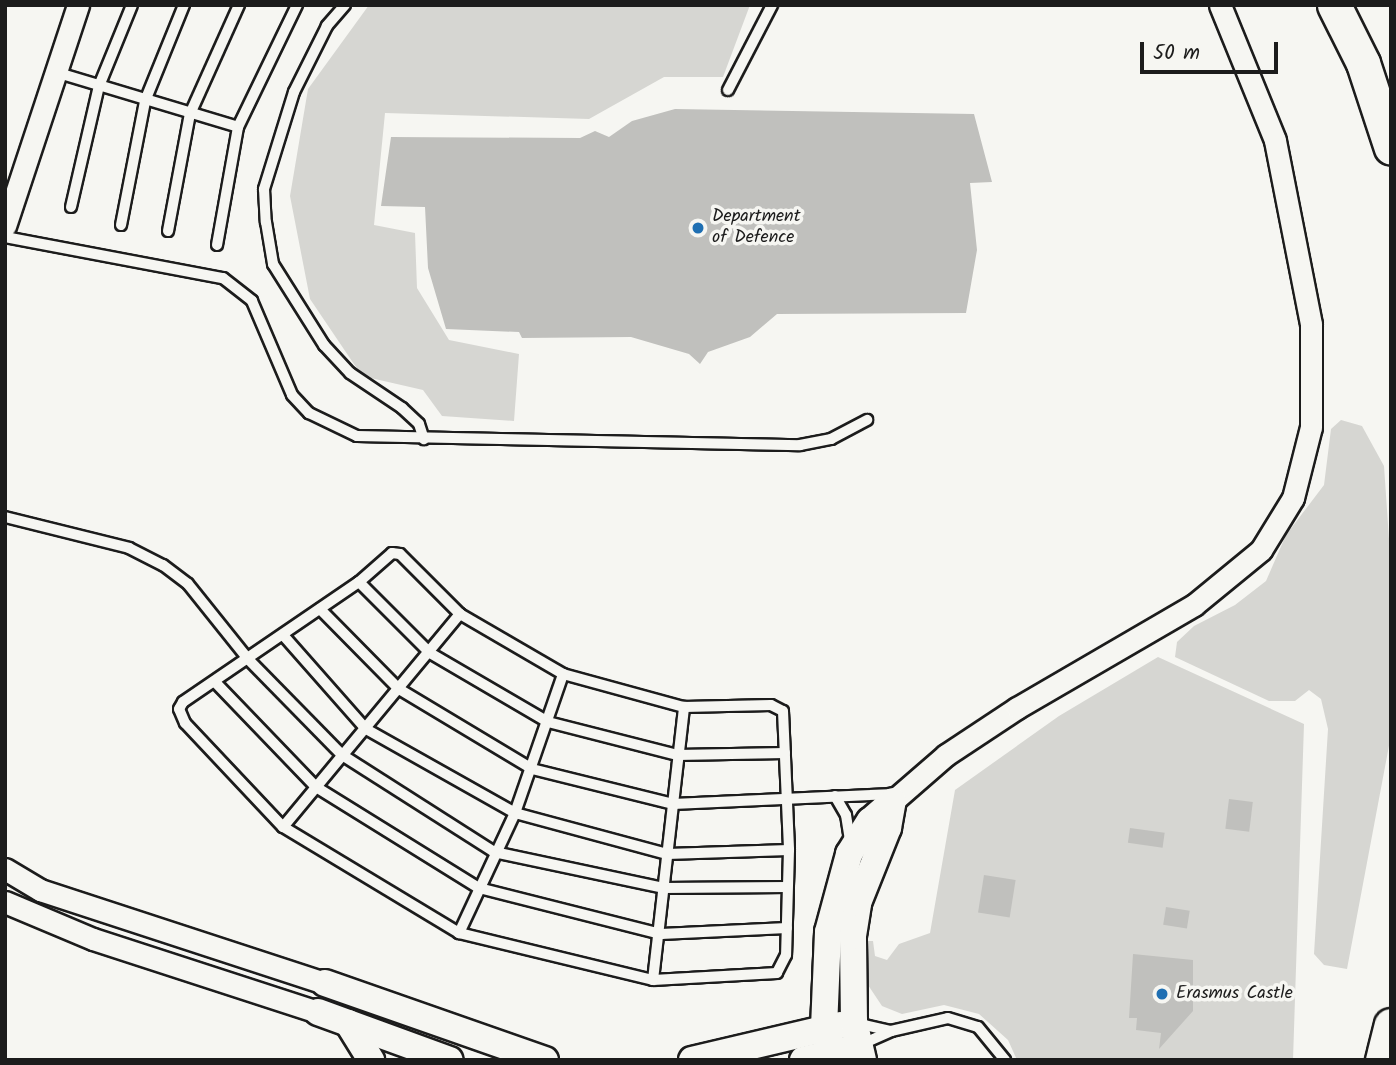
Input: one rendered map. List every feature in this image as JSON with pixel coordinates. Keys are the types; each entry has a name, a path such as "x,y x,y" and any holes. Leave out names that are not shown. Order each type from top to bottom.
{"main road":[{"path":"1334,5 1363,63 1391,148"},
{"path":"1382,1060 1391,1026"}],"street":[{"path":"5,226 78,5"},
{"path":"824,1028 825,950 845,865 870,821 896,798 1017,708 1194,605 1261,550 1293,498 1311,427 1312,333 1275,140 1220,5"},
{"path":"849,1048 850,964 858,903 888,828 896,798"},
{"path":"5,869 40,890 325,983 545,1060"},
{"path":"5,902 67,929 348,1023 407,1052 450,1060"},
{"path":"325,983 395,1026 407,1052"},
{"path":"348,1023 371,1060"},
{"path":"824,1028 849,1048"},
{"path":"692,1060 824,1028"},
{"path":"407,1052 441,1039 514,1048"},
{"path":"803,1060 849,1048"}],"lane":[{"path":"71,207 99,86 132,5"},
{"path":"121,225 145,101 184,5"},
{"path":"168,231 190,114 239,5"},
{"path":"217,245 238,127 298,5"},
{"path":"345,5 327,26 281,131 264,189 273,264 324,345 368,388 401,408 419,424 424,439"},
{"path":"728,90 772,5"},
{"path":"55,72 238,127"},
{"path":"5,237 223,278 252,301 292,394 309,413 357,436 800,445 831,439 867,420"},
{"path":"5,517 129,548 163,565 188,584 248,659 342,755 494,852 663,888 788,887"},
{"path":"397,552 460,614 563,674 684,707 779,707 788,720 785,753 789,798 789,850 787,928 783,964 768,977 653,980 458,933 283,827 180,714 183,702 283,635 359,582 382,558 397,552"},
{"path":"359,582 430,653 548,722 677,755 785,753"},
{"path":"320,609 399,688 532,769 673,804 835,796 896,798"},
{"path":"283,827 460,614"},
{"path":"283,635 366,729 515,813 667,854 789,850"},
{"path":"458,933 494,852 515,813 563,674"},
{"path":"215,682 316,788 479,888 661,934 787,928"},
{"path":"653,980 661,934 663,888 684,707"},
{"path":"835,796 846,815 845,865"},
{"path":"849,1048 891,1031 948,1018 964,1021 987,1035 1005,1060"},
{"path":"849,1048 891,1031"}],"shaded area":[{"path":"369,5 750,5 723,77 664,77 589,119 385,113 374,225 415,233 417,288 449,340 519,354 514,421 442,416 423,390 362,376 310,299 290,196 308,89"},
{"path":"1341,420 1362,426 1384,466 1391,568 1391,735 1347,969 1324,965 1314,954 1328,729 1321,699 1309,690 1295,701 1269,701 1175,657 1177,642 1194,626 1235,605 1266,581 1286,535 1324,485 1331,429"},
{"path":"1158,657 1304,724 1293,1060 1017,1060 1008,1040 979,1014 944,1005 902,1014 882,1006 866,982 867,941 873,941 875,956 887,960 899,944 930,933 955,790 1059,716"}],"building":[{"name":"Department of Defence","path":"675,109 974,114 992,182 970,183 977,250 966,313 777,314 750,337 708,352 700,364 689,354 631,337 522,338 519,332 446,329 428,268 425,207 381,206 391,137 580,138 595,131 609,137 632,121"},
{"path":"1229,799 1253,802 1249,832 1225,829"},
{"path":"1130,828 1165,833 1163,848 1128,843"},
{"path":"984,875 1016,880 1010,918 978,913"},
{"path":"1166,907 1190,911 1187,929 1163,925"},
{"name":"Erasmus Castle","path":"1133,954 1193,960 1193,1011 1159,1049 1161,1033 1136,1030 1137,1018 1129,1018"}],"place":[{"name":"Department of Defence","path":"698,228"},
{"name":"Erasmus Castle","path":"1162,994"}]}
